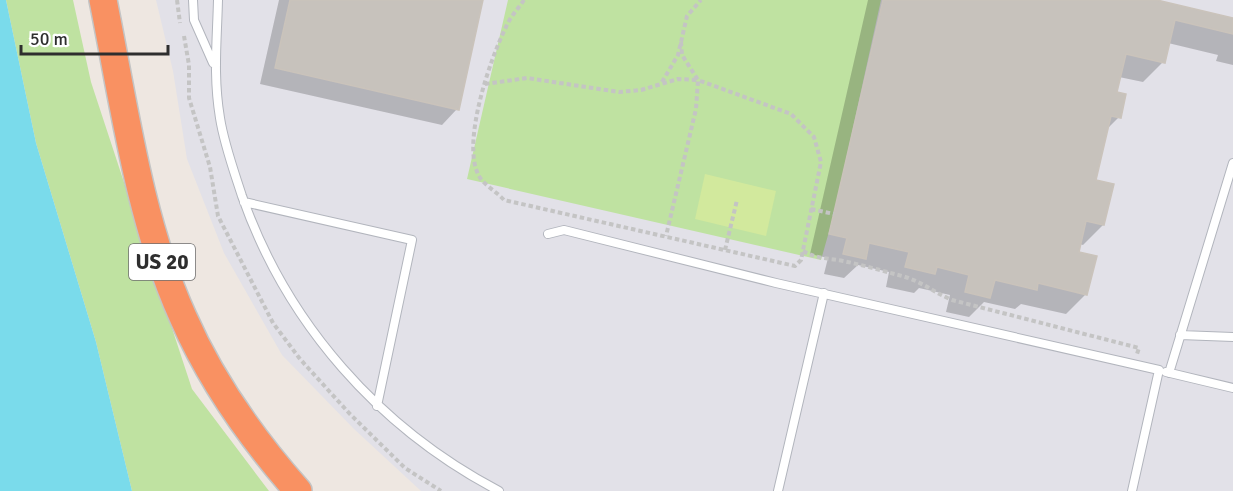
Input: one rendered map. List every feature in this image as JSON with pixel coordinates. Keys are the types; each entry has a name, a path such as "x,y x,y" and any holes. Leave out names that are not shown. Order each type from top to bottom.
{"highway":[{"name":"US 20","path":"103,0 149,217 162,265 183,318 229,402 298,491"}],"lane":[{"path":"193,0 194,20 214,64"},
{"path":"218,0 214,64 220,120 244,202 265,254 296,308 336,362 377,406 465,473 499,491"},
{"path":"1169,372 1233,164"},
{"path":"244,202 412,240 377,406"},
{"path":"548,234 564,230 1233,388"},
{"path":"778,491 824,293"},
{"path":"1180,335 1233,337"},
{"path":"1132,491 1159,370"}],"path":[{"path":"485,84 527,78 619,92 641,90 678,79 698,80 713,88 745,96 791,114 814,137 821,162 801,260 795,266 504,200 484,183 477,173 472,153 474,129 485,84 506,26 524,0"},
{"path":"661,83 670,71 681,42 687,16 701,0"},
{"path":"666,236 696,109 698,80 682,55 681,42"},
{"path":"725,250 737,200"},
{"path":"811,209 834,214"},
{"path":"803,251 816,259 841,261 904,277 929,286 938,294 952,300 1139,348 1135,365"}],"shaded area":[{"path":"156,0 1233,0 1233,491 421,491 354,429 282,355 224,253 187,159 173,71"}],"green space":[{"path":"6,0 73,0 91,82 192,389 269,491 132,491 96,342 36,143"},
{"path":"508,0 881,0 834,214 821,260 467,179"},
{"path":"705,174 776,191 766,236 695,219"}],"water":[{"path":"0,0 6,0 36,143 96,342 132,491 0,491"}],"building":[{"path":"290,0 483,0 459,110 275,68"},
{"path":"883,0 1157,0 1233,18 1233,34 1175,20 1165,63 1126,54 1117,92 1126,94 1121,118 1111,116 1096,180 1114,184 1104,225 1086,221 1079,252 1097,256 1087,295 1038,283 1037,290 995,280 990,298 965,292 969,275 937,267 935,274 905,267 909,252 869,243 866,259 843,254 847,238 829,234"}]}
